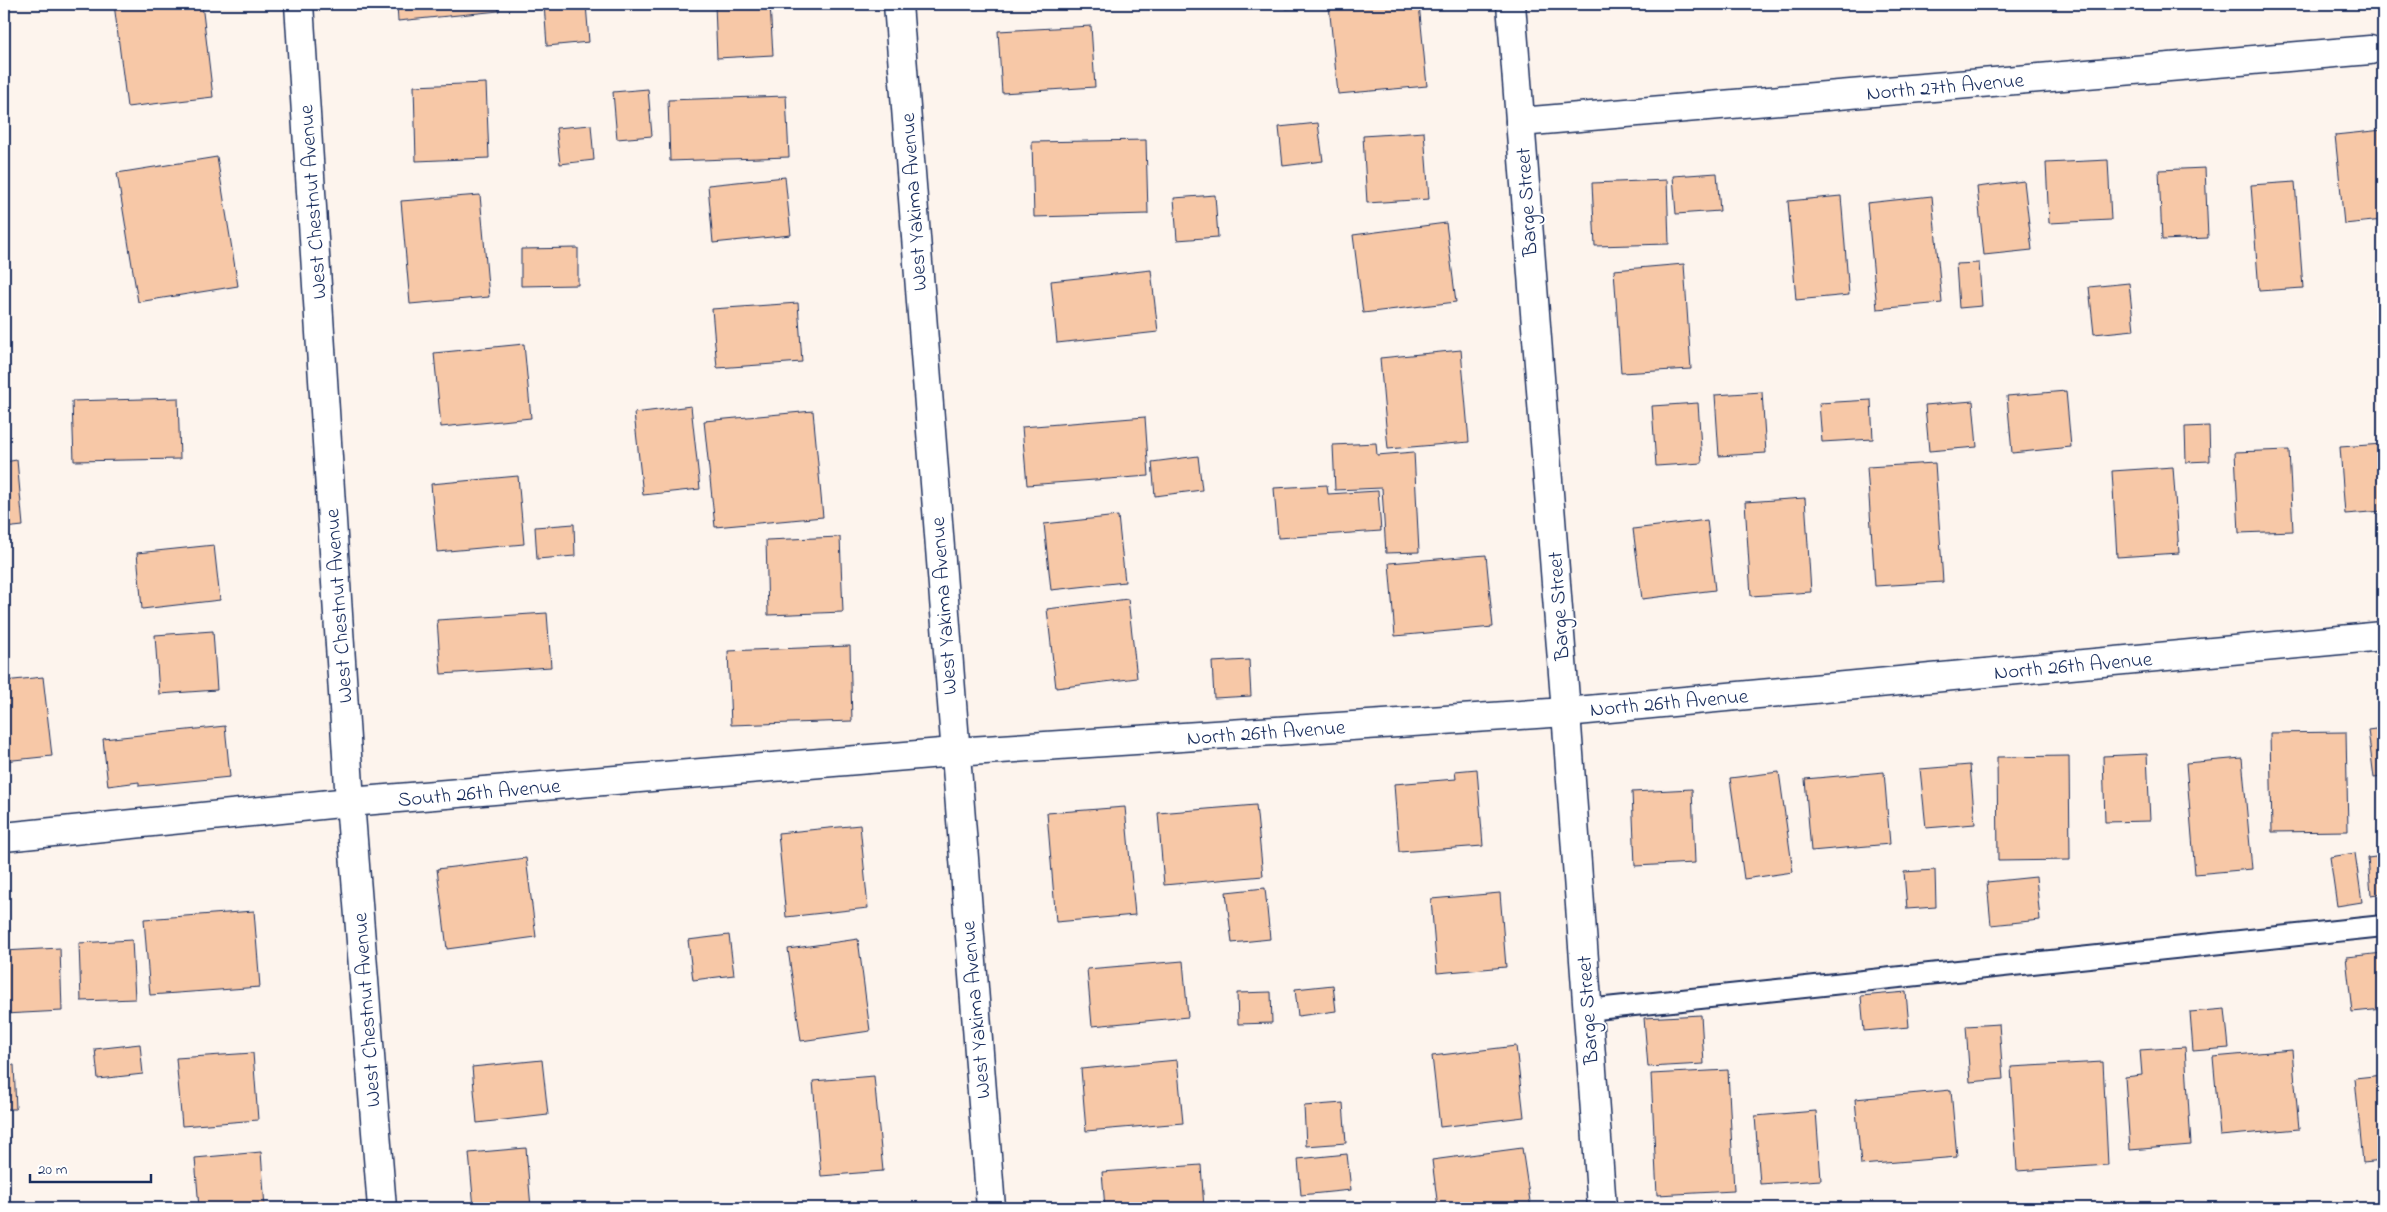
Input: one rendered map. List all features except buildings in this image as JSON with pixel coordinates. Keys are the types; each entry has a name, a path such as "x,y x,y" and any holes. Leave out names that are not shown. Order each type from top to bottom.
{"street":[{"name":"West Chestnut Avenue","path":"299,4 350,802 382,1208"},
{"name":"West Yakima Avenue","path":"898,4 954,752 991,1208"},
{"name":"Barge Street","path":"1511,4 1602,1208"},
{"name":"North 27th Avenue","path":"1520,122 2370,50"},
{"name":"North 26th Avenue","path":"954,752 1566,712 2383,636"},
{"name":"South 26th Avenue","path":"4,837 350,802 954,752"}],"lane":[{"path":"1587,1010 2383,926"}]}
